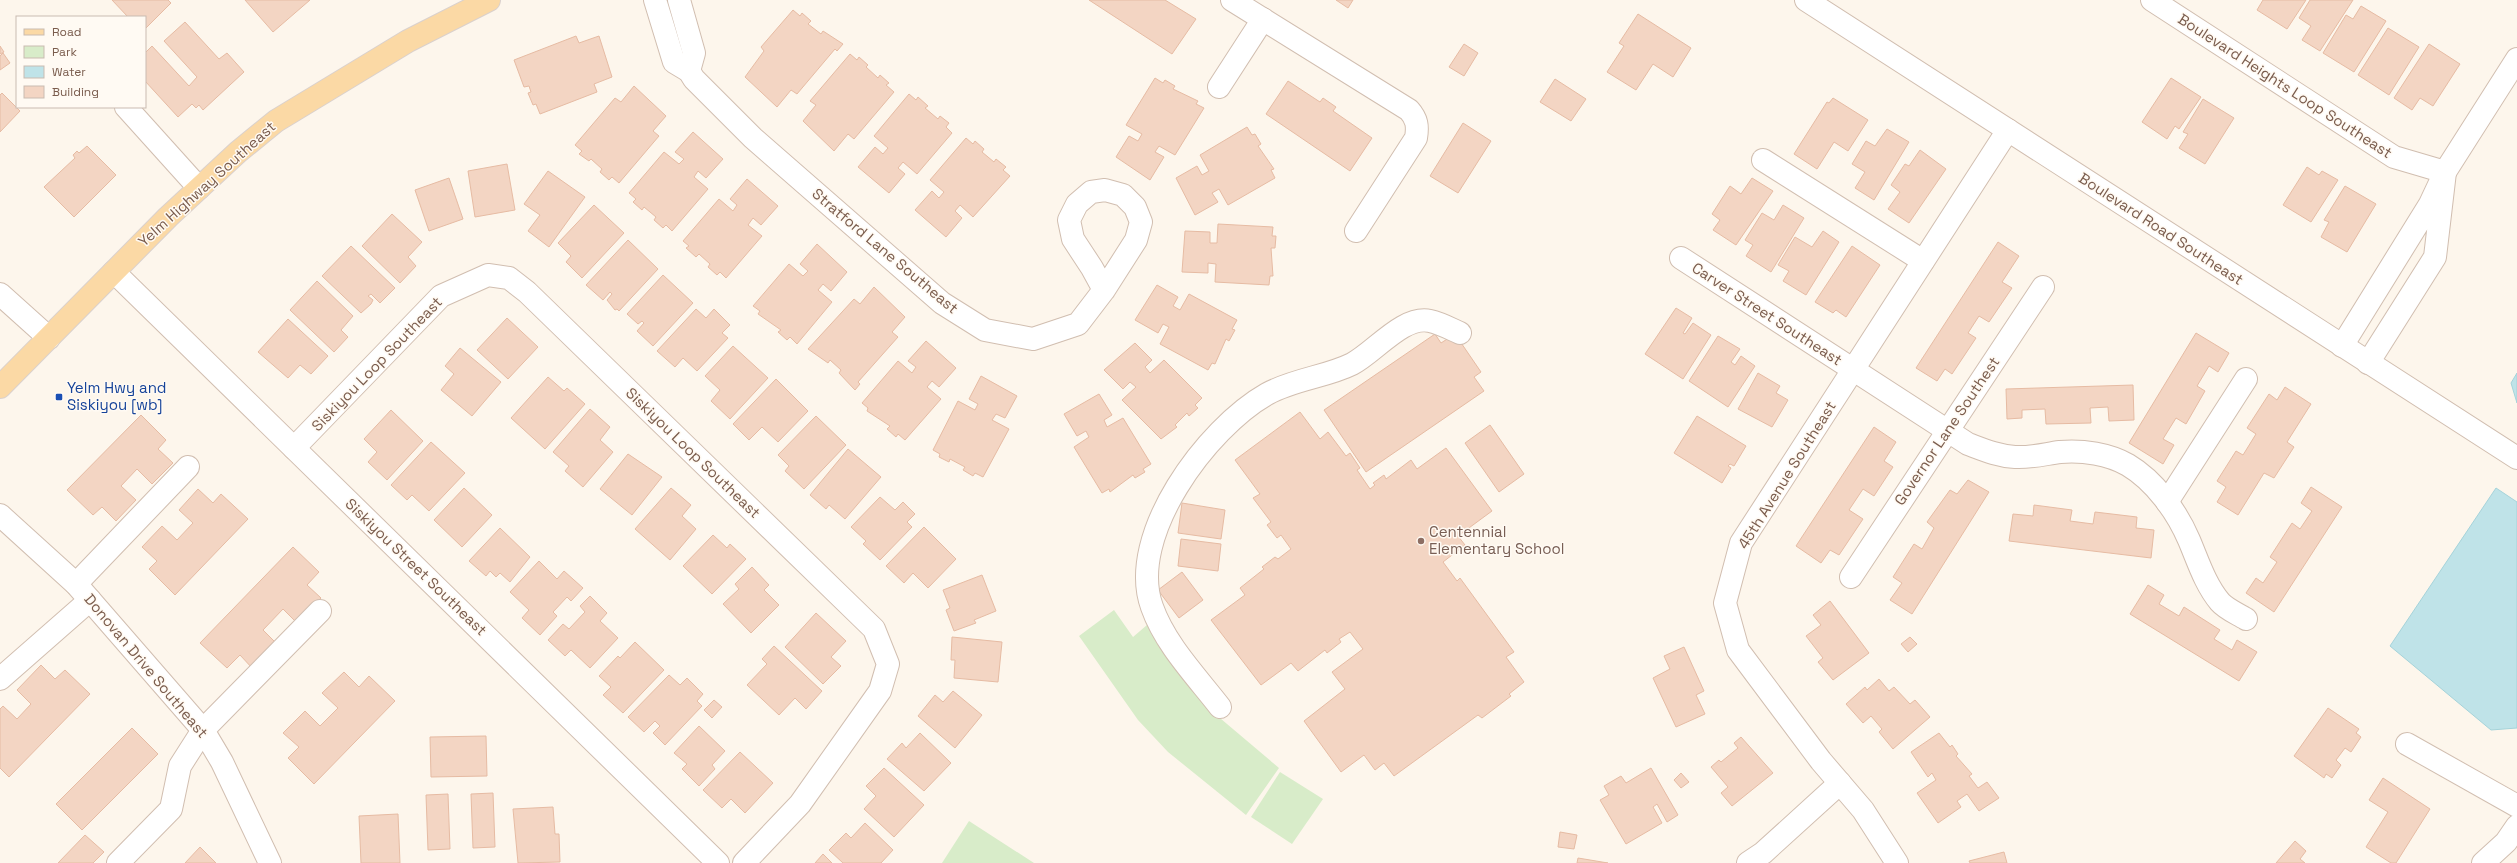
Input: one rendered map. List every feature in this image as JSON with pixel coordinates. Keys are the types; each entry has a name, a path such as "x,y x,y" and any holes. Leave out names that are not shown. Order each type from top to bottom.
{"main road":[{"name":"Yelm Highway Southeast","path":"0,387 199,188 276,121 311,98 408,41 489,0"}],"street":[{"name":"Stratford Lane Southeast","path":"656,0 674,62 689,71 694,78 753,138 942,303 985,330 1033,339 1078,324 1104,290"},
{"path":"679,0 694,53 689,71"},
{"name":"Boulevard Road Southeast","path":"1806,0 2517,458"},
{"name":"Boulevard Heights Loop Southeast","path":"2152,0 2394,158 2444,172"},
{"path":"1219,87 1251,8 1410,110 1415,117 1418,127 1416,138 1356,231"},
{"path":"2342,346 2430,204 2444,172 2517,59"},
{"path":"127,108 199,188"},
{"name":"45th Avenue Southeast","path":"1897,863 1863,810 1738,650 1725,603 1741,543 2008,130"},
{"path":"1763,160 1923,261"},
{"path":"2368,363 2435,257 2444,172"},
{"name":"Carver Street Southeast","path":"1681,258 1968,444 1990,453 2009,456 2039,456 2061,452 2107,456 2128,465 2147,479 2167,502 2188,538 2204,576 2221,603 2246,619"},
{"name":"Siskiyou Street Southeast","path":"114,272 718,863"},
{"name":"Siskiyou Loop Southeast","path":"294,448 441,296 488,275 509,278 527,292 874,629 888,664 880,691 800,804 744,863"},
{"name":"Governor Lane Southest","path":"1851,577 2043,287"},
{"path":"0,294 48,338"},
{"path":"1220,707 1159,625 1151,606 1146,586 1146,564 1154,533 1190,468 1244,409 1267,394 1295,382 1352,364 1406,325 1429,320 1460,334"},
{"path":"2167,502 2246,379"},
{"path":"76,584 188,467"},
{"name":"Donovan Drive Southeast","path":"0,515 76,584 203,730 222,762 270,863"},
{"path":"0,679 90,600"},
{"path":"118,863 171,809 180,766 203,730 320,611"},
{"path":"2407,744 2517,806"},
{"path":"1748,863 1763,853 1840,782"},
{"path":"2483,863 2506,842 2517,826"}],"green space":[{"path":"1114,610 1133,637 1147,625 1214,713 1279,768 1246,815 1168,752 1138,720 1079,636"},
{"path":"1280,772 1323,799 1292,844 1251,817"},
{"path":"969,821 1034,863 942,863"}],"water":[{"path":"2517,373 2517,403 2511,383"},
{"path":"2496,488 2517,502 2517,728 2491,730 2390,646"}],"building":[{"path":"112,0 168,0 171,3 146,28 146,16 127,16"},
{"path":"245,0 310,0 273,32"},
{"path":"1089,0 1165,0 1196,19 1172,54"},
{"path":"1336,0 1353,0 1348,8"},
{"path":"2263,0 2306,0 2287,29 2257,10"},
{"path":"2310,0 2353,0 2320,51 2302,40 2311,26 2299,18"},
{"path":"2361,6 2386,21 2354,72 2323,53 2346,15 2353,19"},
{"path":"793,10 800,16 802,13 811,21 808,24 821,34 823,31 843,44 837,51 835,49 797,94 791,90 777,107 745,77 764,51 761,47"},
{"path":"1638,14 1691,48 1673,77 1653,64 1636,90 1607,72 1624,46 1619,43"},
{"path":"185,22 219,59 227,53 244,72 203,110 199,105 196,108 192,104 178,117 146,82 146,52 152,46 189,86 197,77 164,41"},
{"path":"2388,28 2419,47 2389,95 2358,75"},
{"path":"576,36 579,43 599,36 612,77 594,84 597,92 540,114 536,104 533,105 528,93 531,92 529,86 524,87 514,60"},
{"path":"1464,44 1478,53 1464,76 1449,67"},
{"path":"2429,44 2460,64 2433,106 2420,98 2412,110 2394,98"},
{"path":"0,46 4,52 0,54"},
{"path":"3,53 10,63 0,70 0,56"},
{"path":"850,54 857,60 859,57 868,65 866,67 878,78 880,75 889,83 886,85 894,92 854,139 848,134 834,151 803,121 816,105 810,101"},
{"path":"1155,78 1163,83 1165,80 1175,86 1173,89 1198,101 1196,104 1204,108 1175,155 1159,146 1155,152 1164,157 1150,180 1116,157 1129,136 1138,141 1142,134 1126,125"},
{"path":"2171,78 2201,97 2179,129 2175,126 2167,139 2142,122"},
{"path":"1555,79 1586,99 1571,121 1540,102"},
{"path":"1288,81 1320,102 1323,98 1336,107 1333,111 1372,138 1350,171 1266,114"},
{"path":"634,86 666,116 653,131 659,136 619,183 612,177 609,180 600,172 602,169 591,159 589,161 579,154 582,151 575,145 615,98 621,102"},
{"path":"2,93 20,111 0,132 0,95"},
{"path":"909,94 916,100 918,97 928,106 925,108 938,119 940,116 949,123 946,127 952,133 917,174 903,162 898,168 905,174 889,193 858,167 875,147 883,154 888,148 874,136"},
{"path":"1833,98 1868,120 1848,151 1834,142 1817,169 1794,154 1827,102 1829,103"},
{"path":"2203,99 2234,118 2205,164 2179,148 2188,134 2183,132"},
{"path":"1463,123 1491,141 1458,193 1430,176"},
{"path":"1247,127 1252,135 1255,134 1261,144 1258,146 1274,169 1271,170 1275,178 1228,205 1219,189 1212,193 1218,202 1195,215 1176,178 1197,166 1202,175 1209,171 1200,155"},
{"path":"1887,129 1909,142 1874,200 1855,188 1865,172 1852,164 1866,141 1875,146"},
{"path":"693,132 723,159 706,178 698,171 694,177 708,189 672,231 666,225 663,228 654,220 656,217 644,207 642,210 633,202 636,199 629,193 664,152 679,164 684,159 675,152"},
{"path":"966,138 973,144 975,141 984,149 982,152 994,162 996,159 1006,167 1003,170 1010,176 973,217 960,205 955,211 962,218 946,237 915,210 932,191 939,198 944,192 930,180"},
{"path":"87,146 116,175 74,217 44,187 75,158 73,155 77,151 79,153"},
{"path":"1920,150 1946,169 1909,223 1888,209 1900,192 1891,185 1905,164 1909,166"},
{"path":"507,164 515,210 475,217 468,171"},
{"path":"2307,167 2319,175 2322,171 2338,180 2311,222 2283,205"},
{"path":"548,171 585,197 549,247 528,231 540,215 524,204"},
{"path":"449,178 463,219 429,231 415,190"},
{"path":"1752,178 1773,191 1736,245 1713,230 1720,220 1712,214 1730,186 1741,194"},
{"path":"747,179 778,206 761,225 753,218 748,225 762,236 726,278 720,272 717,275 708,267 710,264 699,254 696,257 686,248 689,246 683,241 719,199 733,211 737,205 730,199"},
{"path":"2345,186 2376,204 2347,252 2321,237 2329,222 2324,220"},
{"path":"594,205 624,233 582,278 566,262 571,256 558,243"},
{"path":"1783,205 1804,218 1771,272 1746,256 1753,245 1745,240 1762,213 1774,220"},
{"path":"392,214 422,242 408,257 416,266 400,283 362,246"},
{"path":"1218,224 1273,227 1272,236 1276,236 1275,248 1271,248 1273,276 1270,276 1269,285 1215,282 1216,264 1208,263 1208,273 1182,272 1185,231 1210,232 1210,243 1217,243"},
{"path":"1823,231 1839,242 1806,295 1783,281 1789,271 1778,265 1795,237 1812,247"},
{"path":"628,240 658,269 619,311 617,309 615,310 607,300 612,294 610,292 603,300 586,285"},
{"path":"1998,242 2019,256 2002,282 2012,288 1989,322 1979,316 1968,333 1976,338 1952,374 1945,369 1937,381 1916,368"},
{"path":"817,244 847,272 831,291 823,284 818,290 832,302 797,344 790,337 787,340 778,332 781,330 758,314 760,311 753,306 789,264 803,276 808,271 800,264"},
{"path":"351,246 395,288 380,303 371,294 368,296 373,300 371,304 361,313 322,276"},
{"path":"1852,246 1880,265 1846,317 1836,310 1833,313 1815,302"},
{"path":"663,275 693,303 653,346 637,331 644,323 642,321 638,324 627,314"},
{"path":"317,281 353,316 341,330 348,337 334,352 290,310"},
{"path":"1157,285 1178,297 1173,306 1180,310 1189,294 1237,320 1232,329 1235,330 1229,341 1226,339 1215,364 1212,363 1208,370 1160,344 1169,327 1163,324 1158,333 1135,320"},
{"path":"874,287 905,317 892,332 898,337 858,382 860,384 855,390 839,373 841,370 830,360 828,363 808,349 854,299 860,304"},
{"path":"1676,308 1692,318 1683,333 1685,334 1693,323 1711,335 1683,379 1645,354"},
{"path":"696,309 706,318 714,309 730,325 722,333 728,338 697,371 683,358 675,367 657,351"},
{"path":"507,318 538,347 508,379 477,350"},
{"path":"288,319 328,356 311,374 300,365 288,378 258,352"},
{"path":"2196,333 2229,353 2218,372 2209,366 2197,386 2205,391 2186,424 2176,418 2163,439 2174,445 2163,464 2129,443"},
{"path":"1435,334 1441,343 1455,334 1481,372 1474,377 1484,391 1366,472 1324,410"},
{"path":"1718,336 1740,349 1731,362 1735,365 1741,356 1755,366 1728,407 1689,381"},
{"path":"926,341 956,368 939,387 932,381 927,387 941,399 905,440 898,434 896,437 887,429 890,426 867,411 868,408 862,403 898,361 912,373 916,367 908,361"},
{"path":"1135,343 1152,360 1145,367 1150,373 1164,360 1202,398 1195,405 1198,408 1189,416 1187,413 1175,425 1177,427 1161,439 1122,400 1136,387 1130,382 1123,389 1104,370"},
{"path":"733,346 768,378 730,419 711,401 720,390 705,376"},
{"path":"460,348 501,382 472,416 441,390 454,374 445,366"},
{"path":"1758,373 1780,386 1776,393 1788,400 1772,427 1738,409"},
{"path":"981,376 1017,396 1005,418 996,414 992,420 1009,429 983,477 975,473 973,476 963,470 965,467 950,459 949,462 939,457 940,454 933,450 958,401 975,410 978,404 969,399"},
{"path":"548,377 564,391 567,388 585,404 545,449 511,418"},
{"path":"776,379 808,411 778,442 762,427 749,440 733,424"},
{"path":"2133,385 2134,420 2109,421 2108,407 2090,408 2091,423 2046,424 2045,409 2022,410 2022,418 2007,419 2006,389"},
{"path":"2285,387 2311,404 2287,442 2294,447 2274,478 2264,473 2238,515 2217,502 2226,487 2217,481 2236,451 2243,455 2256,434 2247,428 2269,394 2277,400"},
{"path":"1099,394 1112,415 1104,420 1107,427 1123,418 1151,464 1143,469 1145,472 1135,478 1133,475 1110,492 1109,489 1102,493 1074,447 1089,437 1086,431 1077,436 1064,414"},
{"path":"590,409 610,427 600,440 613,452 583,487 565,471 569,466 553,452"},
{"path":"391,410 423,441 387,480 368,462 377,452 364,439"},
{"path":"1300,412 1320,439 1328,432 1346,456 1350,453 1360,468 1357,470 1370,489 1375,485 1373,483 1384,475 1386,479 1411,460 1417,469 1446,448 1492,511 1458,536 1465,545 1443,562 1457,581 1460,578 1514,652 1506,657 1524,682 1509,694 1511,696 1482,718 1478,715 1394,776 1384,763 1375,770 1364,755 1341,772 1304,721 1345,689 1332,672 1363,649 1350,632 1339,639 1341,642 1327,653 1325,650 1298,671 1291,663 1261,685 1211,620 1245,595 1240,588 1264,569 1262,567 1275,557 1278,559 1291,549 1281,535 1277,538 1267,525 1271,522 1253,498 1260,494 1235,460"},
{"path":"141,415 166,440 158,449 173,463 152,484 137,469 121,486 136,500 116,521 102,507 93,515 67,490"},
{"path":"816,416 846,445 804,489 785,471 789,466 778,455"},
{"path":"1697,416 1746,446 1734,466 1730,464 1728,466 1731,468 1722,483 1674,453"},
{"path":"1490,425 1524,474 1499,492 1465,443"},
{"path":"1874,427 1896,442 1884,461 1893,467 1874,496 1863,489 1849,510 1863,519 1839,555 1830,550 1821,563 1796,546"},
{"path":"431,442 465,473 429,511 412,495 407,500 391,485"},
{"path":"848,449 881,477 845,519 829,505 826,509 810,495"},
{"path":"628,454 662,477 632,515 600,489"},
{"path":"1968,480 1989,492 1912,614 1890,600 1902,583 1893,577 1914,544 1922,549 1934,528 1927,522 1950,490 1957,494"},
{"path":"2311,487 2342,507 2274,612 2246,593 2256,578 2263,583 2277,562 2270,557 2292,523 2300,529 2312,511 2301,503"},
{"path":"464,488 492,515 462,547 434,520"},
{"path":"671,488 691,505 682,516 696,529 670,560 635,529"},
{"path":"198,489 213,503 221,494 248,519 175,595 149,569 157,561 142,547 162,526 177,540 193,523 179,510"},
{"path":"880,497 895,510 903,502 915,514 907,522 912,527 880,560 863,544 866,541 851,527"},
{"path":"1182,503 1225,510 1221,539 1178,533"},
{"path":"2034,505 2072,510 2070,521 2093,524 2095,512 2137,517 2136,528 2154,530 2151,558 2009,541 2013,514 2033,516"},
{"path":"924,527 956,559 928,588 913,573 904,583 886,566"},
{"path":"500,528 530,557 510,582 500,573 496,577 490,571 486,576 469,561"},
{"path":"713,535 727,548 730,544 746,559 712,594 683,566"},
{"path":"1181,539 1221,544 1218,571 1178,566"},
{"path":"293,547 319,572 307,585 321,598 297,623 283,609 263,630 277,644 253,669 240,655 227,668 200,643"},
{"path":"539,561 557,579 564,571 583,588 571,601 567,597 553,612 557,616 540,635 522,618 529,610 510,592"},
{"path":"752,567 769,585 764,590 779,605 751,633 723,604 739,589 735,584"},
{"path":"1182,572 1203,600 1179,618 1158,590"},
{"path":"982,575 996,611 974,620 976,623 954,631 946,610 950,608 943,590"},
{"path":"2148,585 2164,595 2159,604 2179,616 2184,607 2220,630 2214,639 2232,650 2237,640 2257,652 2239,681 2130,614"},
{"path":"590,596 607,613 600,621 618,638 590,668 571,650 565,656 548,640 563,624 569,629 585,612 580,606"},
{"path":"1830,601 1869,653 1833,680 1818,662 1823,658 1806,636 1821,625 1813,615"},
{"path":"816,613 846,641 831,657 841,666 823,684 785,647"},
{"path":"952,637 1002,642 998,682 954,678 955,660 951,660"},
{"path":"1910,637 1917,644 1908,652 1901,644"},
{"path":"635,642 664,670 623,713 603,695 611,687 599,676 618,656 620,658"},
{"path":"774,646 822,691 806,709 795,698 779,715 747,685 767,664 762,659"},
{"path":"1684,647 1704,691 1696,695 1705,714 1676,727 1653,678 1670,669 1664,656"},
{"path":"41,665 55,679 65,670 90,694 9,777 0,768 0,709 3,706 17,719 31,704 17,690"},
{"path":"344,672 359,687 369,676 395,701 314,784 288,758 299,747 283,733 305,711 320,726 338,708 322,693"},
{"path":"669,675 680,685 687,678 703,694 697,701 702,706 665,745 653,733 660,726 655,721 644,732 628,717"},
{"path":"1879,679 1889,691 1894,687 1910,704 1915,700 1930,717 1893,749 1879,732 1882,729 1871,716 1863,723 1846,704 1865,687 1867,690"},
{"path":"953,691 982,715 955,748 918,716 935,695 943,702"},
{"path":"714,700 722,707 712,718 704,710"},
{"path":"2328,708 2359,729 2356,733 2361,737 2351,752 2345,748 2336,760 2341,765 2332,778 2326,774 2324,778 2294,756"},
{"path":"699,726 725,751 712,765 715,769 699,786 682,769 687,764 674,753"},
{"path":"132,728 158,754 82,830 56,804"},
{"path":"920,733 951,763 924,791 887,759 902,743 906,748"},
{"path":"1939,733 1950,747 1952,745 1958,754 1956,756 1972,774 1969,776 1978,788 1987,782 1999,798 1979,811 1967,794 1957,801 1961,807 1938,823 1917,793 1936,780 1932,773 1928,777 1911,752"},
{"path":"486,736 487,776 431,777 430,737"},
{"path":"1741,737 1773,773 1732,806 1721,793 1728,787 1711,767 1719,760 1721,762 1738,748 1734,743"},
{"path":"740,752 773,783 745,813 731,799 722,808 703,790"},
{"path":"884,768 924,805 894,837 864,809 876,796 866,786"},
{"path":"1651,768 1678,815 1667,822 1657,804 1653,807 1662,823 1626,844 1600,800 1609,795 1604,786 1621,776 1626,783"},
{"path":"1681,773 1689,782 1681,788 1674,780"},
{"path":"2383,778 2430,809 2396,863 2391,863 2366,847 2388,812 2369,800"},
{"path":"493,793 495,847 473,848 471,794"},
{"path":"448,794 450,849 428,850 426,795"},
{"path":"553,807 555,834 559,834 560,862 518,863 513,809"},
{"path":"398,814 400,863 361,863 359,816"},
{"path":"865,823 893,850 881,863 843,863 829,850 846,833 851,838"},
{"path":"1560,832 1577,835 1574,849 1558,847"},
{"path":"85,835 104,852 93,863 58,863"},
{"path":"2295,841 2306,851 2300,859 2305,863 2276,863"},
{"path":"200,847 216,863 185,863"},
{"path":"2004,852 2007,863 1970,863 1969,861"},
{"path":"823,854 832,863 815,863"},
{"path":"1578,858 1608,863 1577,863"}],"place":[{"name":"Yelm Hwy and Siskiyou [wb]","path":"59,397"},
{"name":"Centennial Elementary School","path":"1421,541"}]}
